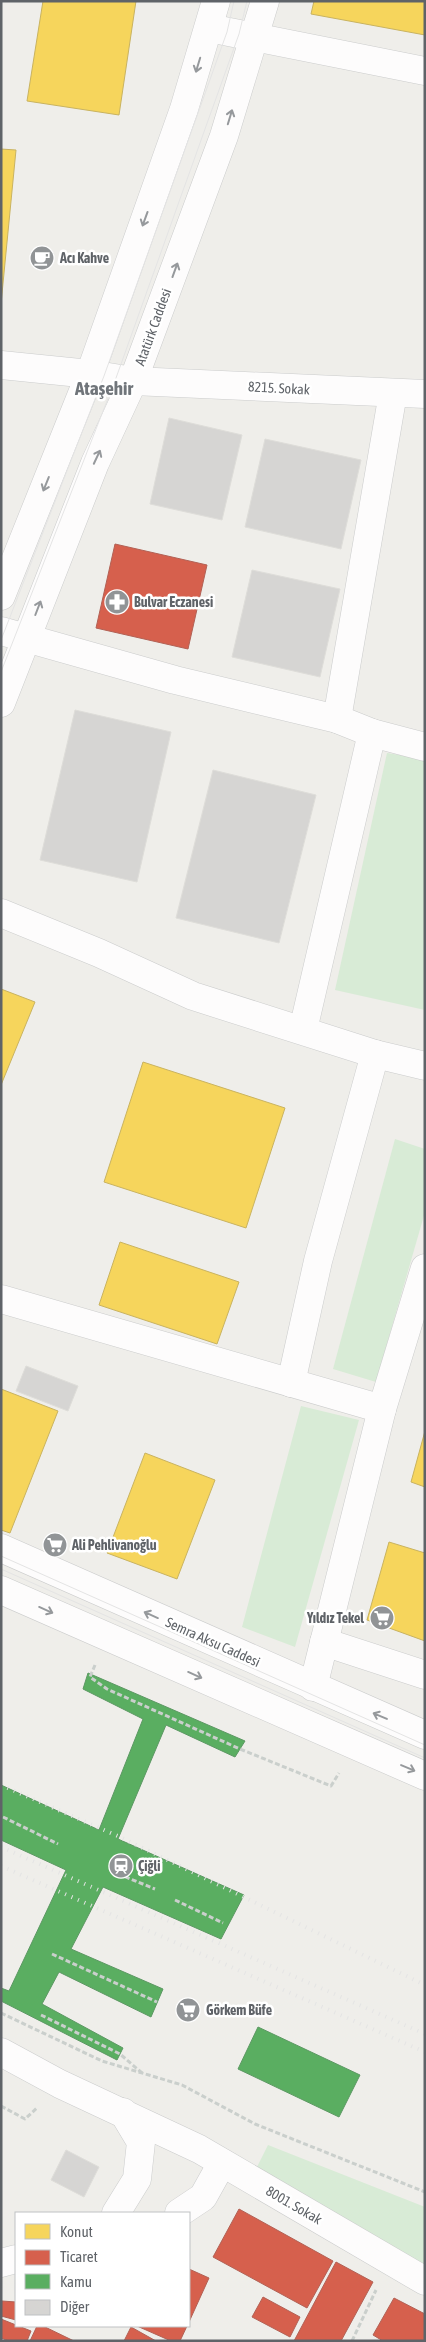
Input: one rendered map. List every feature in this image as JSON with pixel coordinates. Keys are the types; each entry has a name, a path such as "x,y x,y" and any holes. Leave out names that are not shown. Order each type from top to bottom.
{"street":[{"path":"1,596 90,374 184,109 210,28 216,1"},
{"name":"Atatürk Caddesi","path":"1,703 14,635 133,381 224,136 265,1"},
{"path":"210,28 425,72"},
{"name":"8215. Sokak","path":"1,365 90,374 133,381 425,394"},
{"path":"337,719 393,393"},
{"path":"14,635 175,680 337,719 372,733 425,747"},
{"path":"303,1030 372,733"},
{"path":"1,913 99,953 193,996 375,1054 425,1066"},
{"path":"291,1383 318,1261 375,1054"},
{"path":"312,1687 382,1409 425,1268"},
{"path":"1,1299 382,1409"},
{"name":"Semra Aksu Caddesi","path":"1,1548 312,1687 425,1735"},
{"path":"1,1590 425,1776"},
{"path":"324,1642 425,1675"},
{"name":"8001. Sokak","path":"1,2052 60,2084 190,2145 425,2281"},
{"path":"117,2212 137,2179 141,2142 123,2112"},
{"path":"180,2212 203,2196 222,2163"},
{"path":"1,2263 15,2259"}],"path":[{"path":"107,1689 240,1749 331,1786 355,1746"},
{"path":"3,1817 58,1844"},
{"path":"111,1871 155,1889"},
{"path":"175,1900 223,1923"},
{"path":"52,1954 157,2002"},
{"path":"1,2012 102,2061 182,2085 255,2124 425,2192"},
{"path":"41,2015 120,2054 143,2074"},
{"path":"1,2106 25,2120 41,2104"},
{"path":"352,2341 392,2262"}],"green space":[{"path":"387,753 425,759 425,1010 335,990"},
{"path":"395,1139 425,1149 425,1212 376,1382 333,1369"},
{"path":"301,1406 359,1420 295,1647 242,1627"},
{"path":"268,2145 425,2207 425,2266 256,2169"}],"building: Konut":[{"path":"43,1 136,1 119,115 27,101"},
{"path":"314,1 425,1 425,35 311,14"},
{"path":"1,149 16,150 1,304"},
{"path":"1,989 35,1002 1,1085"},
{"path":"143,1062 285,1108 246,1228 104,1182"},
{"path":"120,1242 239,1282 217,1344 99,1305"},
{"path":"1,1389 58,1411 10,1533 1,1530"},
{"path":"425,1431 425,1487 411,1482"},
{"path":"145,1453 215,1480 177,1579 107,1553"},
{"path":"389,1542 425,1553 425,1641 367,1620"}],"building: Ticaret":[{"path":"115,544 207,565 188,649 96,628"},
{"path":"239,2209 333,2261 307,2308 213,2257"},
{"path":"336,2262 373,2282 341,2341 294,2341"},
{"path":"190,2269 209,2278 190,2320"},
{"path":"263,2297 300,2317 290,2337 252,2317"},
{"path":"394,2298 425,2314 425,2341 383,2341 373,2335"},
{"path":"2,2301 15,2302 15,2320 1,2316"},
{"path":"1,2319 15,2325 15,2327 31,2331 27,2341 9,2341 1,2338"},
{"path":"37,2327 45,2327 74,2341 30,2341"},
{"path":"131,2327 156,2341 124,2341"},
{"path":"139,2327 187,2327 180,2341 171,2341"}],"building: Kamu":[{"path":"88,1673 245,1741 235,1757 166,1725 118,1839 244,1895 221,1939 103,1887 71,1949 163,1989 151,2017 59,1972 42,2004 123,2048 117,2060 1,2001 1,1988 9,1991 66,1870 1,1840 1,1785 99,1830 143,1719 83,1689"},
{"path":"258,2027 360,2075 339,2117 238,2069"}],"building: Diğer":[{"path":"169,418 242,435 222,520 150,504"},
{"path":"265,439 361,460 341,549 245,527"},
{"path":"252,570 340,589 320,677 232,657"},
{"path":"75,710 171,732 137,882 40,860"},
{"path":"213,770 316,795 279,943 176,918"},
{"path":"26,1366 78,1386 68,1411 16,1391"},
{"path":"66,2150 99,2167 84,2197 51,2180"}],"tram line":[{"path":"1,640 104,376 227,32 234,1"},
{"path":"1,672 116,378 239,34 247,1"},
{"path":"1,1556 425,1745"},
{"path":"1,1569 425,1758"}],"railway":[{"path":"1,1785 120,1837 425,1985"},
{"path":"1,1847 425,2034"},
{"path":"1,1866 425,2052"}],"place":[{"name":"Acı Kahve","path":"42,258"},
{"name":"Bulvar Eczanesi","path":"117,602"},
{"name":"Ali Pehlivanoğlu","path":"55,1545"},
{"name":"Yıldız Tekel","path":"382,1618"},
{"name":"Çiğli","path":"121,1866"},
{"name":"Görkem Büfe","path":"188,2010"}],"district":[{"name":"Ataşehir","path":"104,388"}]}
